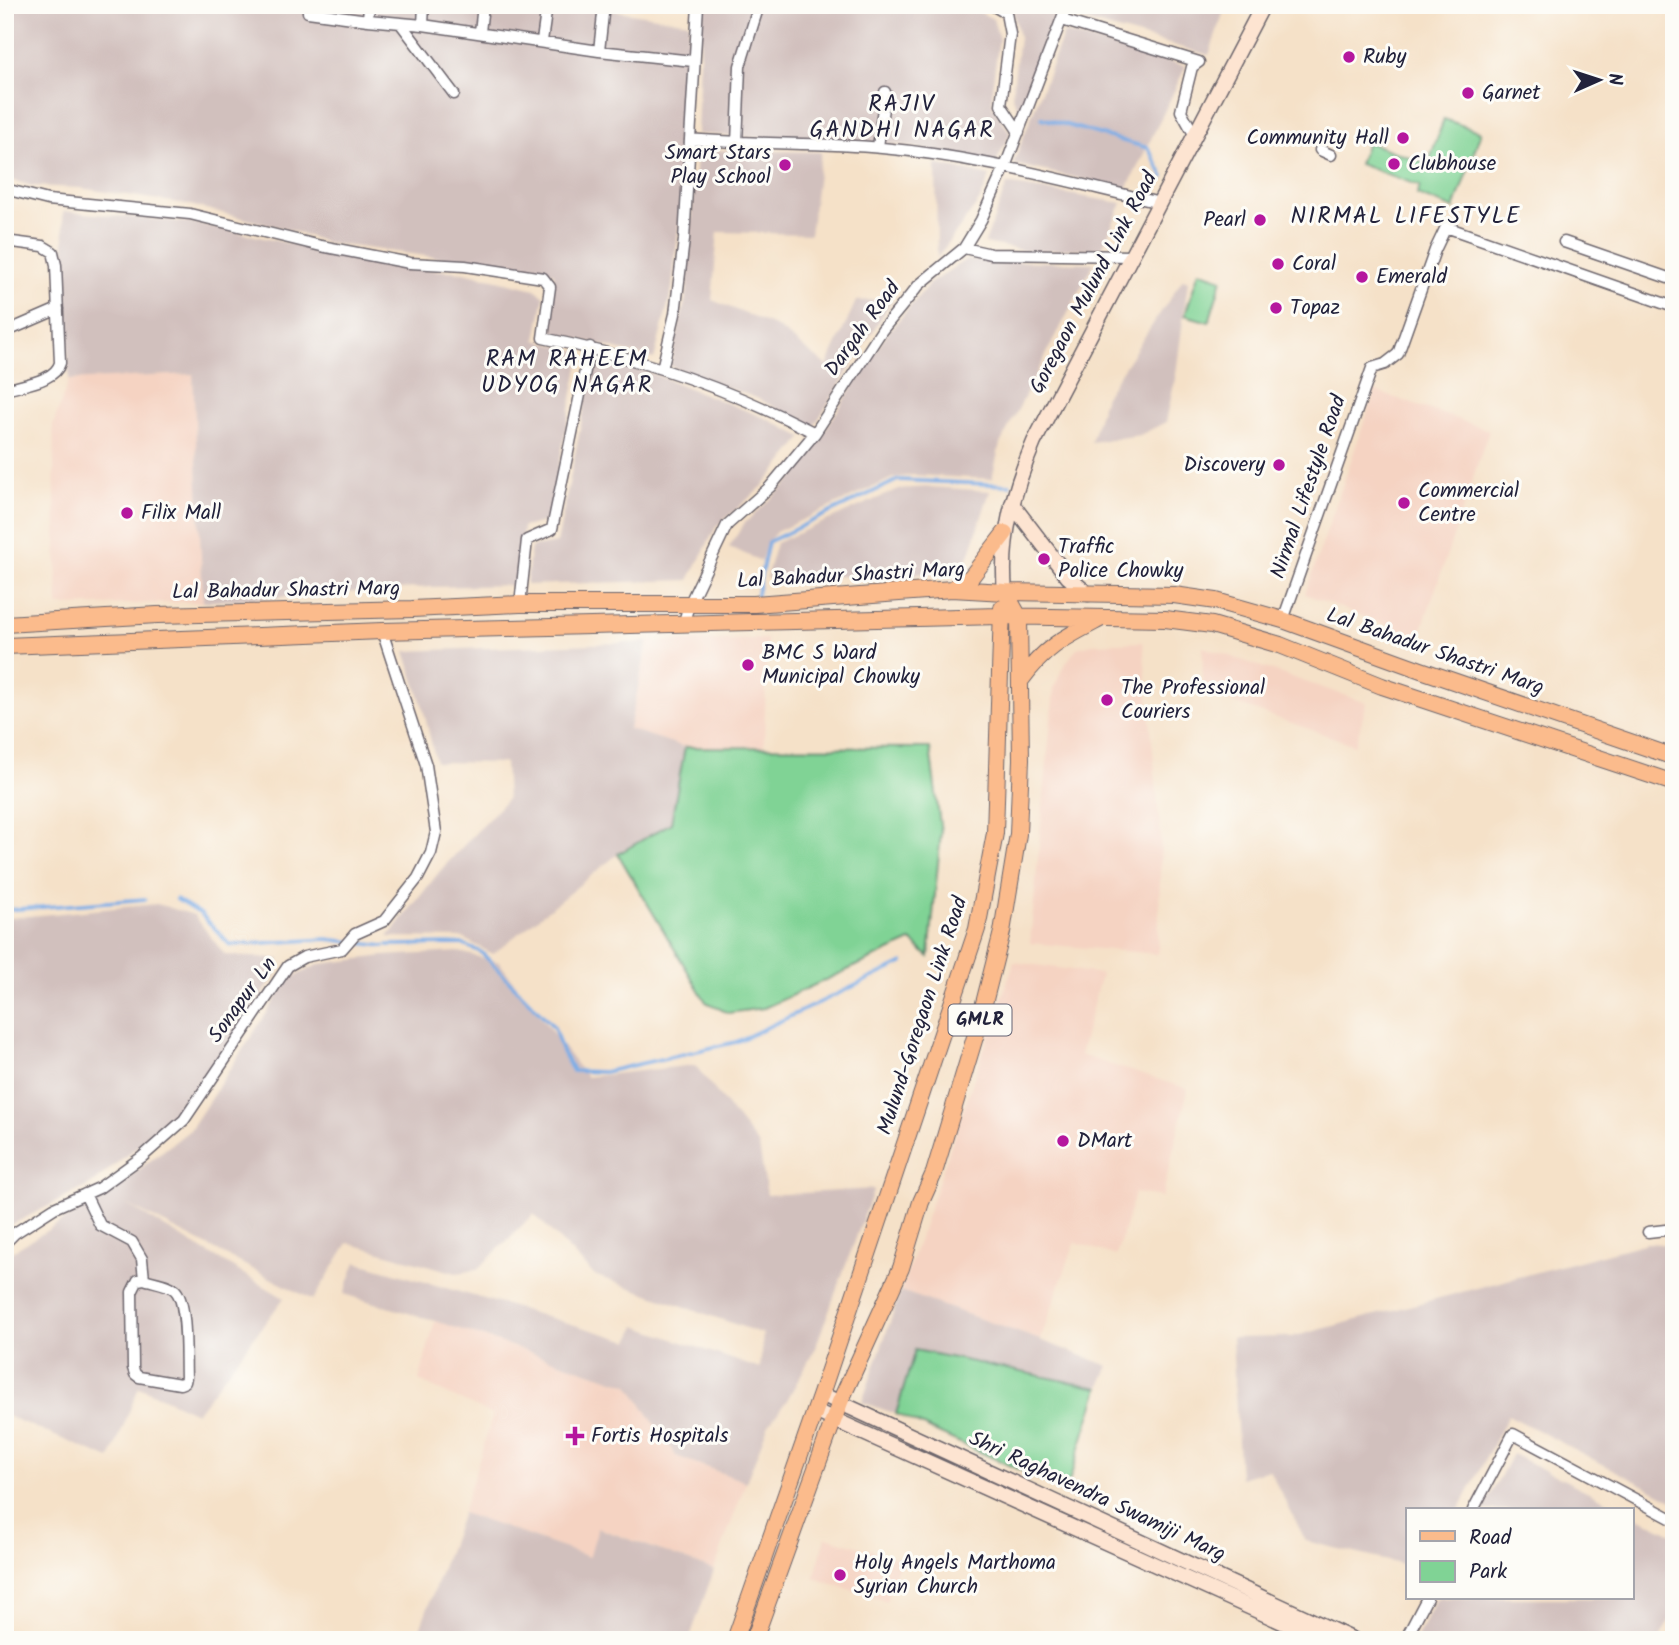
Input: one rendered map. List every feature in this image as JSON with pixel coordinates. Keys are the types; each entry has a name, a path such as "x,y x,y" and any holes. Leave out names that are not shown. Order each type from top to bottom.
{"main road":[{"path":"952,589 971,577 1006,533"},
{"name":"Lal Bahadur Shastri Marg","path":"5,624 157,615 412,610 520,604 754,604 952,589 1174,594 1216,601 1283,620 1674,757"},
{"path":"1005,592 1020,617"},
{"name":"Mulund-Goregaon Link Road","path":"735,1640 821,1394 977,929 995,833 1000,616 1005,592"},
{"name":"Lal Bahadur Shastri Marg","path":"5,646 382,631 1000,616 1165,619 1212,625 1280,645 1382,686 1674,783"},
{"name":"GMLR","path":"754,1640 841,1402 901,1268 921,1202 934,1172 978,1027 1008,902 1018,834 1021,759 1020,617"},
{"path":"1021,680 1038,658 1061,639 1102,618"},
{"path":"1304,654 1313,631"},
{"path":"997,756 1021,759"}],"street":[{"path":"308,5 308,12 693,61"},
{"path":"368,20 369,5"},
{"path":"423,25 424,5"},
{"path":"480,32 483,5"},
{"path":"542,41 547,5"},
{"path":"599,51 604,5"},
{"path":"662,369 675,314 684,240 698,5"},
{"path":"737,144 740,66 759,5"},
{"path":"992,5 1006,13 1010,34 1001,106 1019,132"},
{"name":"Dargah Road","path":"683,625 688,605 727,525 769,488 815,433 882,330 919,285 964,248 981,220 1005,167 1067,5"},
{"name":"Goregaon Mulund Link Road","path":"1005,592 1003,566 1006,533 1016,486 1034,442 1263,5"},
{"path":"1062,20 1199,62 1192,67 1181,111 1194,134"},
{"path":"401,24 454,94"},
{"path":"878,147 885,92"},
{"path":"690,139 737,144 878,147 1005,167 1160,203"},
{"path":"5,189 48,201 190,214 321,246 411,263 465,266 543,278 550,287 543,338 590,347 662,369 767,408 815,433"},
{"name":"Nirmal Lifestyle Road","path":"1283,620 1372,368 1398,354 1435,250 1446,227 1674,307"},
{"path":"5,241 43,246 53,252 56,265 60,363 58,370 52,375 9,389"},
{"path":"1564,242 1674,280"},
{"path":"964,248 991,254 1132,256"},
{"path":"5,332 58,309"},
{"path":"520,604 527,540 552,529 590,347"},
{"path":"1012,504 1068,576 1088,594"},
{"name":"Sonapur Ln","path":"5,1242 54,1208 99,1188 142,1157 184,1120 288,966 304,957 342,949 355,934 384,921 418,878 431,853 436,832 426,765 382,631"},
{"path":"85,1194 100,1224 132,1242 142,1259 144,1279"},
{"path":"1648,1231 1674,1229"},
{"path":"144,1279 174,1288 182,1301 186,1377 185,1382 180,1384 135,1374 132,1292 138,1280 144,1279"},
{"name":"Shri Raghavendra Swamiji Marg","path":"821,1394 1153,1546 1229,1590"},
{"name":"Shri Raghavendra Swamiji Marg","path":"815,1411 1147,1561 1229,1590 1290,1618 1354,1640"},
{"path":"1474,1508 1513,1434 1674,1520"},
{"path":"949,1472 956,1455"},
{"path":"966,1479 972,1462"},
{"path":"1062,1523 1069,1507"},
{"path":"1147,1561 1153,1546"},
{"path":"1405,1640 1426,1600"},
{"name":"Shri Raghavendra Swamiji Marg","path":"1290,1618 1322,1640"}],"shaded area":[{"path":"5,5 579,5 689,22 682,194 672,289 654,359 553,332 554,273 328,243 290,230 186,204 80,188 32,186 5,178"},
{"path":"702,5 966,5 993,19 999,39 992,88 993,107 1010,133 996,163 903,145 697,134"},
{"path":"1008,5 1058,5 1020,112 1012,96 1019,37 1012,7"},
{"path":"1075,5 1226,5 1209,55 1070,17"},
{"path":"1064,33 1186,66 1127,189 1013,164"},
{"path":"697,150 821,152 810,234 718,232 712,300 777,327 827,366 856,301 893,299 813,428 759,399 670,366 687,293"},
{"path":"936,164 990,176 980,200 937,258"},
{"path":"1007,184 1122,203 1102,248 1026,251 985,243"},
{"path":"63,211 195,223 403,268 464,272 535,289 544,296 536,340 581,352 548,521 523,527 516,585 431,587 203,602 193,374 69,380"},
{"path":"965,260 1094,263 1000,444 992,479 913,475 893,478 776,532 766,544 761,561 729,547 744,524 796,475 887,334 929,284"},
{"path":"1183,279 1188,281 1176,374 1166,422 1140,435 1091,442 1105,396"},
{"path":"595,355 626,363 765,418 803,437 764,485 716,527 689,580 526,585 531,547 557,543"},
{"name":"Filix Mall","path":"193,374 203,602 58,606 53,425 69,380"},
{"name":"Commercial Centre","path":"1375,391 1489,430 1419,638 1305,594"},
{"path":"930,487 990,491 969,556 954,573 766,578 776,543 899,489"},
{"path":"767,639 764,747 685,747 629,729 648,642"},
{"path":"648,642 629,729 685,747 671,823 618,854 493,954 463,938 388,937 440,871 507,799 505,763 436,762 422,704 405,651"},
{"path":"1143,642 1161,839 1158,954 1030,943 1054,688 1063,667 1077,648 1092,644"},
{"path":"1203,647 1367,703 1355,745 1202,692"},
{"path":"157,904 194,915 225,955 280,959 275,976 181,1111 90,1185 5,1228 5,930 9,918"},
{"path":"459,952 499,962 586,1077 695,1065 759,1146 767,1195 874,1189 814,1351 787,1400 768,1426 746,1482 676,1456 629,1385 344,1294 356,1262 630,1341 636,1326 760,1369 763,1334 594,1275 534,1214 477,1270 456,1273 348,1243 313,1300 124,1203 284,1298 196,1413 139,1387 110,1459 5,1415 5,1256 107,1194 190,1130 289,979 320,964 384,956"},
{"name":"DMart","path":"1014,962 1101,974 1080,1055 1188,1089 1162,1197 1135,1193 1116,1256 1075,1242 1040,1340 901,1291"},
{"path":"1647,1243 1674,1245 1674,1501 1508,1415 1460,1508 1406,1508 1406,1566 1306,1541 1269,1470 1240,1478 1232,1338 1292,1337"},
{"path":"901,1291 1109,1366 1099,1388 915,1350 896,1414 862,1402"},
{"name":"Fortis Hospitals","path":"435,1321 629,1385 676,1456 746,1482 714,1570 599,1528 589,1557 462,1513 493,1415 419,1381"},
{"path":"1512,1454 1621,1508 1484,1508"},
{"path":"462,1513 589,1557 598,1528 714,1570 689,1640 416,1640"},
{"path":"1634,1515 1674,1535 1674,1611 1659,1640 1415,1640 1436,1600 1634,1600"},
{"path":"826,1537 901,1559 886,1601 814,1578"}],"green space":[{"path":"1444,119 1481,132 1454,209 1417,195 1420,186 1359,164 1367,142 1428,164"},
{"path":"1199,271 1222,279 1209,322 1185,315"},
{"path":"685,747 930,748 941,832 929,957 911,941 764,1008 728,1013 706,1002 618,854 671,823"},
{"path":"915,1350 1099,1388 1066,1491 896,1414"}],"waterway":[{"path":"1042,118 1148,148 1164,177"},
{"path":"756,598 768,542 898,480 1010,485"},
{"path":"5,910 145,899"},
{"path":"176,899 201,914 230,945 327,939 384,946"},
{"path":"388,945 462,944 481,952 554,1027 562,1052 573,1071 604,1072 736,1042 903,963"}],"place":[{"name":"Ruby","path":"1349,57"},
{"name":"Garnet","path":"1468,93"},
{"name":"Community Hall","path":"1403,138"},
{"name":"Clubhouse","path":"1394,164"},
{"name":"Smart Stars Play School","path":"785,165"},
{"name":"Pearl","path":"1260,220"},
{"name":"Coral","path":"1278,264"},
{"name":"Emerald","path":"1362,277"},
{"name":"Topaz","path":"1276,308"},
{"name":"Discovery","path":"1279,465"},
{"name":"Commercial Centre","path":"1404,503"},
{"name":"Filix Mall","path":"127,513"},
{"name":"Traffic Police Chowky","path":"1044,559"},
{"name":"BMC S Ward Municipal Chowky","path":"748,665"},
{"name":"The Professional Couriers","path":"1107,700"},
{"name":"DMart","path":"1063,1141"},
{"name":"Fortis Hospitals","path":"575,1436"},
{"name":"Holy Angels Marthoma Syrian Church","path":"840,1575"}],"district":[{"name":"RAJIV GANDHI NAGAR","path":"902,118"},
{"name":"NIRMAL LIFESTYLE","path":"1406,217"},
{"name":"RAM RAHEEM UDYOG NAGAR","path":"567,373"}]}
